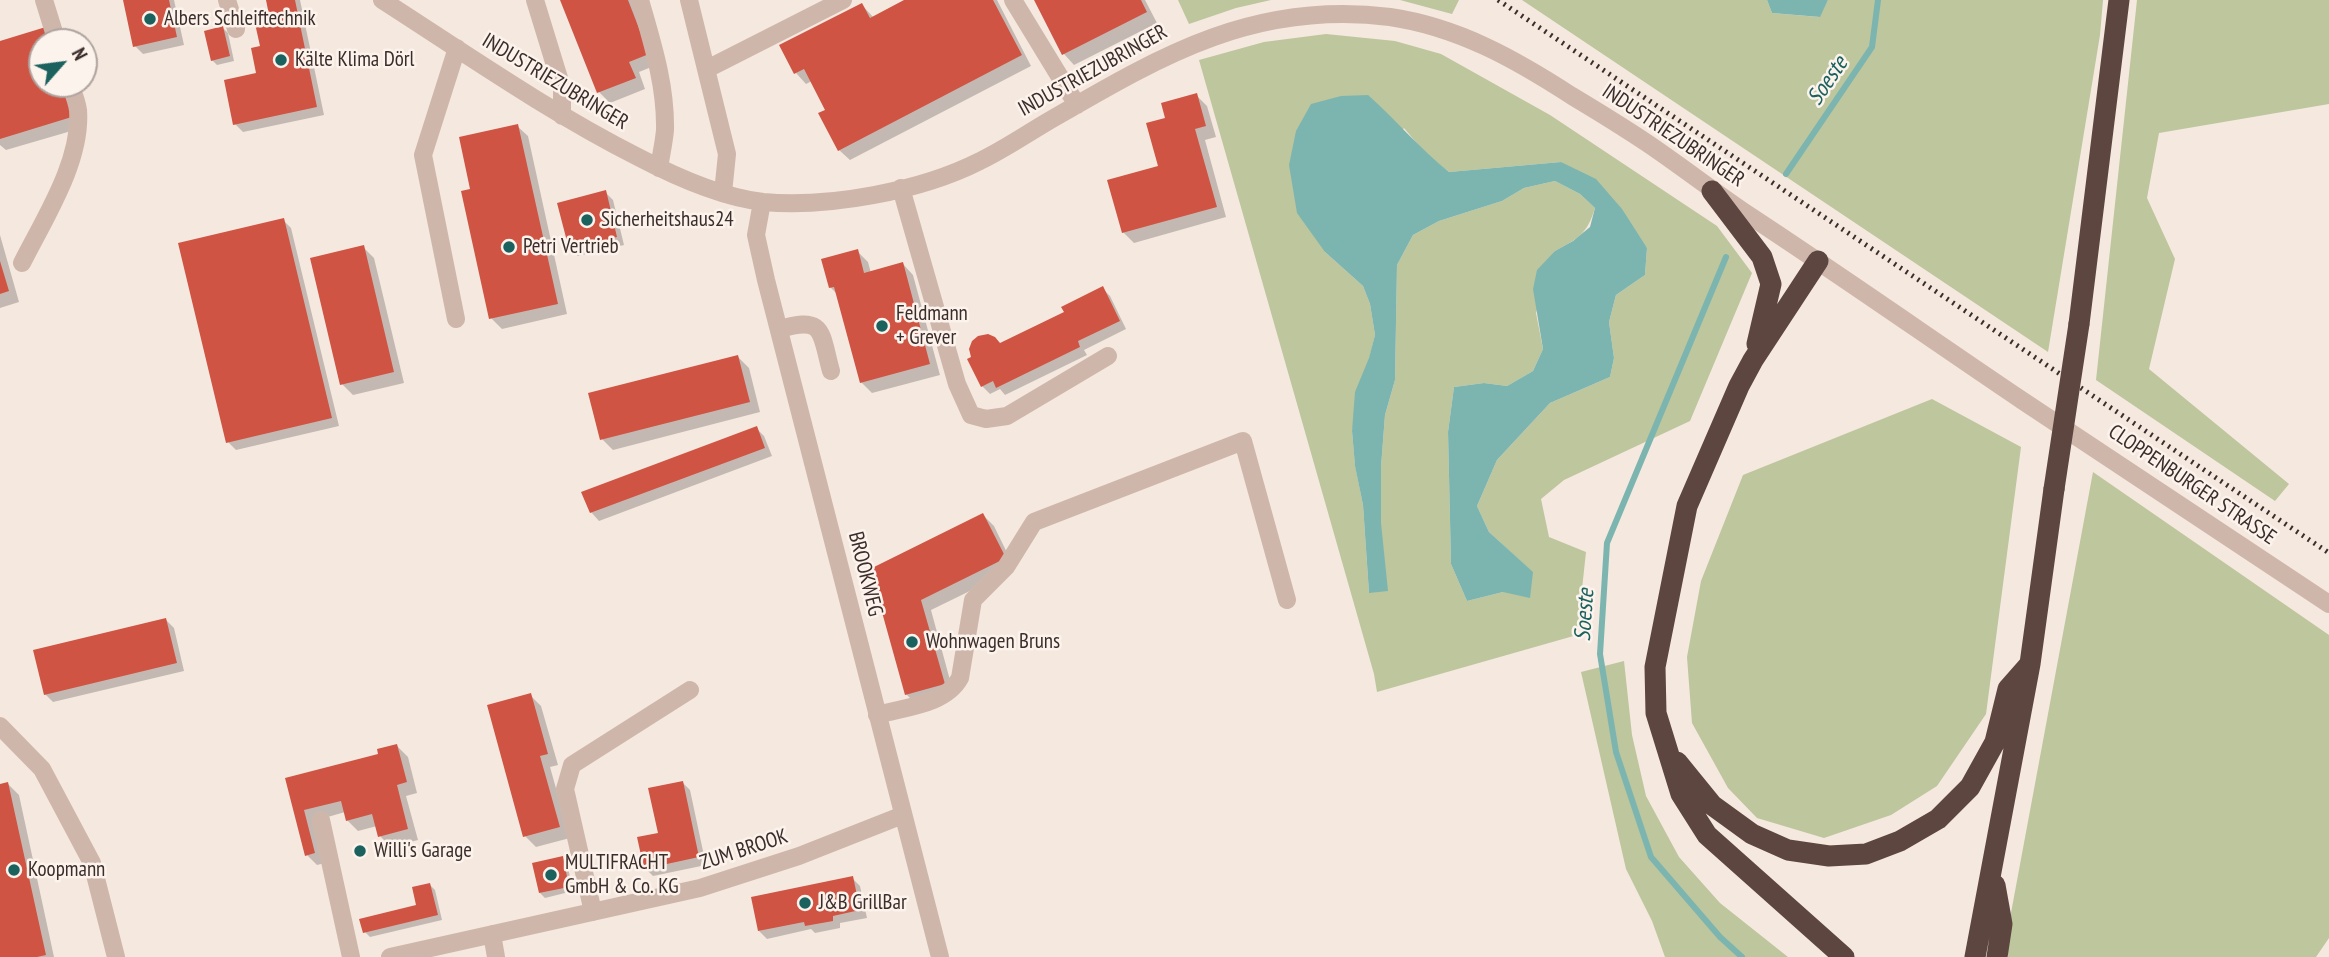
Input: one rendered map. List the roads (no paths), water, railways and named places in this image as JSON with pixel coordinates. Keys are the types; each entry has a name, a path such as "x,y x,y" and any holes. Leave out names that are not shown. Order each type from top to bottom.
{"highway":[{"path":"1975,957 2030,664 2079,324 2119,0"},
{"path":"1712,191 1762,257 1771,284 1753,360"},
{"path":"1818,261 1739,386 1687,506 1655,667 1656,713 1681,793 1707,835 1844,957"},
{"path":"1669,751 1712,805 1752,834 1788,850 1829,856 1866,854 1900,841 1938,819 1970,787 1995,742 2008,689 2030,664"},
{"path":"1993,872 2002,924 1997,957"}],"street":[{"path":"44,0 53,28"},
{"path":"227,0 236,29"},
{"name":"INDUSTRIEZUBRINGER","path":"383,0 562,116 659,168 723,193 762,202 811,202 862,197 920,184 977,163 1171,53 1232,29 1259,22 1315,14 1384,16 1445,30 1480,43 1523,65 1646,142 1712,191 2030,405"},
{"path":"535,0 562,88 562,116"},
{"path":"640,0 658,62 663,98 665,131 659,168"},
{"path":"689,0 727,154 723,193"},
{"path":"707,69 843,0"},
{"path":"1013,0 1077,105"},
{"path":"456,318 423,155 457,48"},
{"path":"22,263 62,183 76,140 78,109 74,98"},
{"path":"901,188 957,384 971,415 986,419 1007,416 1108,356"},
{"name":"BROOKWEG","path":"762,202 756,234 940,957"},
{"path":"779,329 803,323 814,326 820,332 831,370"},
{"name":"CLOPPENBURGER STRASSE","path":"2030,405 2329,604"},
{"path":"877,715 943,697 954,689 960,678 973,600 1006,567 1034,522 1243,441 1286,600"},
{"path":"593,912 565,789 572,765 690,690"},
{"path":"0,726 42,769 92,863 116,957"},
{"name":"ZUM BROOK","path":"390,957 712,884 799,856 903,815"},
{"path":"321,820 351,957"},
{"path":"492,934 496,957"}],"water":[{"path":"1767,0 1828,0 1820,17 1772,13"},
{"path":"1368,95 1449,172 1561,162 1596,179 1622,209 1647,248 1645,275 1616,295 1609,322 1614,358 1610,377 1550,403 1497,460 1477,506 1489,532 1533,572 1530,598 1503,592 1467,601 1451,564 1448,432 1454,387 1484,383 1507,386 1533,371 1543,349 1533,289 1537,270 1555,251 1590,227 1595,208 1580,194 1555,181 1524,188 1502,201 1439,221 1413,235 1397,265 1395,380 1385,415 1381,467 1381,523 1388,591 1369,593 1363,505 1355,466 1352,431 1355,392 1375,335 1370,304 1363,286 1325,252 1297,213 1289,165 1296,131 1311,104 1341,96"}],"waterway":[{"name":"Soeste","path":"1786,174 1872,47 1878,0"},
{"name":"Soeste","path":"1726,257 1607,543 1600,654 1616,752 1651,857 1720,937 1742,957"}],"railway":[{"path":"1498,0 2329,553"}],"place":[{"name":"Albers Schleiftechnik","path":"150,19"},
{"name":"Kälte Klima Dörl","path":"281,60"},
{"name":"Sicherheitshaus24","path":"587,220"},
{"name":"Petri Vertrieb","path":"509,247"},
{"name":"Feldmann + Grever","path":"882,326"},
{"name":"Wohnwagen Bruns","path":"912,642"},
{"name":"Willi's Garage","path":"360,851"},
{"name":"Koopmann","path":"14,870"},
{"name":"MULTIFRACHT GmbH & Co. KG","path":"551,875"},
{"name":"J&B GrillBar","path":"805,903"}]}
